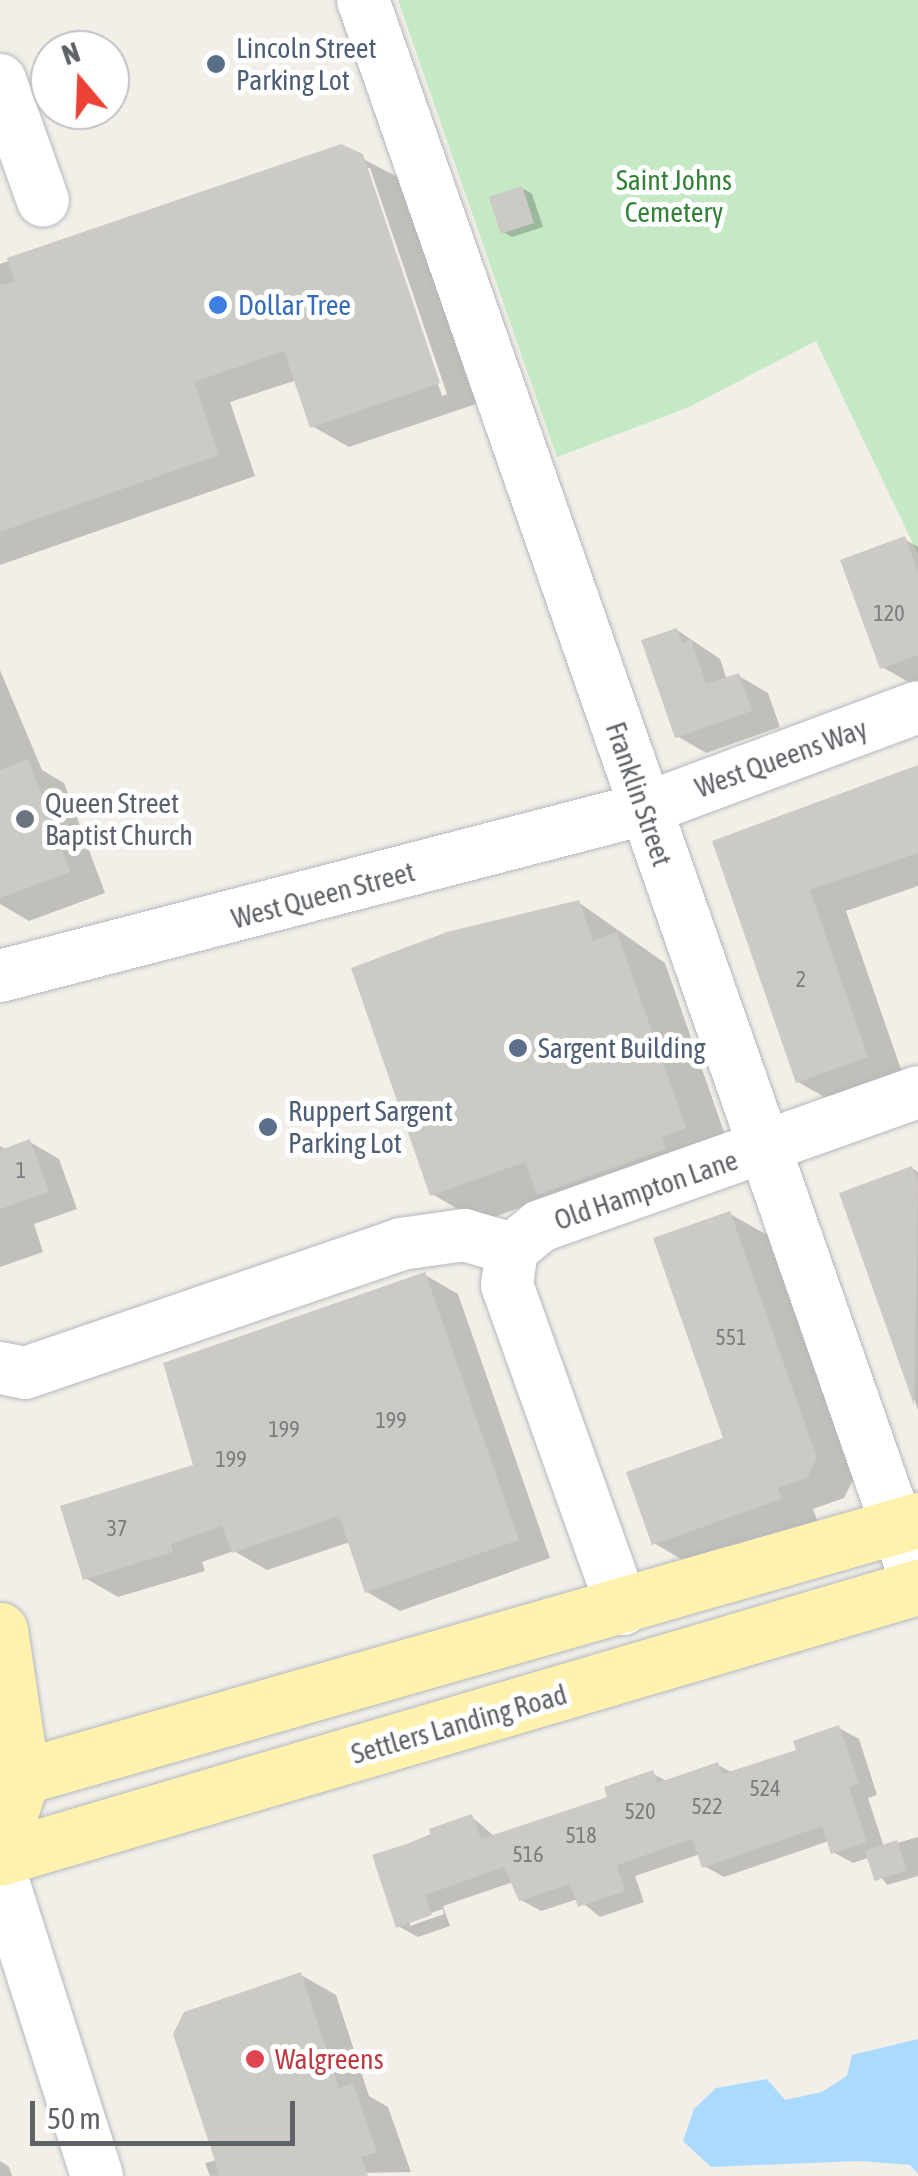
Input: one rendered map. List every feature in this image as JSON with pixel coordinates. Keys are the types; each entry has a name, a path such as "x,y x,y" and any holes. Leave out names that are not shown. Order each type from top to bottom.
{"main road":[{"path":"11,1780 623,1610 908,1523"},
{"name":"Settlers Landing Road","path":"0,1858 918,1586"},
{"path":"0,1630 11,1780 0,1846"}],"street":[{"name":"Franklin Street","path":"362,0 644,810 908,1523 918,1586"},
{"path":"0,80 44,200"},
{"name":"West Queens Way","path":"644,810 918,708"},
{"name":"West Queen Street","path":"0,976 644,810"},
{"name":"Old Hampton Lane","path":"512,1250 540,1226 918,1092"},
{"path":"0,1368 25,1372 401,1244 464,1235 512,1250 507,1285 623,1610"},
{"path":"0,1872 98,2176"}],"green space":[{"name":"Saint Johns Cemetery","path":"398,0 918,0 918,554 816,341 687,408 557,457"}],"water":[{"path":"918,2039 918,2174 910,2165 860,2161 711,2167 683,2141 694,2109 716,2088 767,2079 785,2100 822,2092 847,2076 852,2055"}],"building":[{"name":"Dollar Tree","path":"341,144 363,154 440,383 310,428 284,351 194,382 219,455 0,532 0,285 15,282 7,258"},
{"path":"522,186 534,223 501,234 489,197"},
{"path":"905,536 918,573 918,655 880,669 840,560"},
{"path":"677,628 682,643 691,639 706,684 739,673 752,711 675,738 641,640"},
{"name":"Queen Street Baptist Church","path":"28,759 70,872 0,898 0,770"},
{"path":"918,765 918,853 810,890 868,1057 796,1083 712,841"},
{"name":"Sargent Building","path":"579,900 593,941 617,932 686,1128 662,1137 666,1149 537,1195 525,1162 430,1196 351,968 447,932"},
{"path":"30,1139 49,1192 0,1209 0,1150"},
{"path":"912,1166 918,1181 914,1405 839,1193"},
{"path":"730,1211 817,1458 807,1478 778,1488 782,1499 652,1545 626,1472 723,1438 653,1238"},
{"path":"425,1272 519,1540 365,1593 339,1516 232,1553 222,1526 171,1544 173,1552 83,1580 60,1506 193,1465 163,1363"},
{"path":"839,1725 859,1784 849,1787 867,1842 831,1854 822,1826 702,1868 692,1839 617,1865 625,1891 578,1907 570,1884 519,1901 504,1867 425,1895 432,1915 396,1928 372,1855 431,1836 429,1829 472,1814 481,1839 607,1797 604,1787 653,1770 657,1783 718,1762 722,1774 796,1750 793,1741"},
{"path":"897,1840 907,1870 875,1881 865,1851"},
{"name":"Walgreens","path":"301,1972 339,2088 353,2083 377,2152 361,2157 368,2176 220,2176 173,2034 184,2012"}],"place":[{"name":"Lincoln Street Parking Lot","path":"216,64"},
{"name":"Dollar Tree","path":"218,305"},
{"name":"Queen Street Baptist Church","path":"25,819"},
{"name":"Sargent Building","path":"518,1048"},
{"name":"Ruppert Sargent Parking Lot","path":"268,1127"},
{"name":"Walgreens","path":"255,2059"}]}
